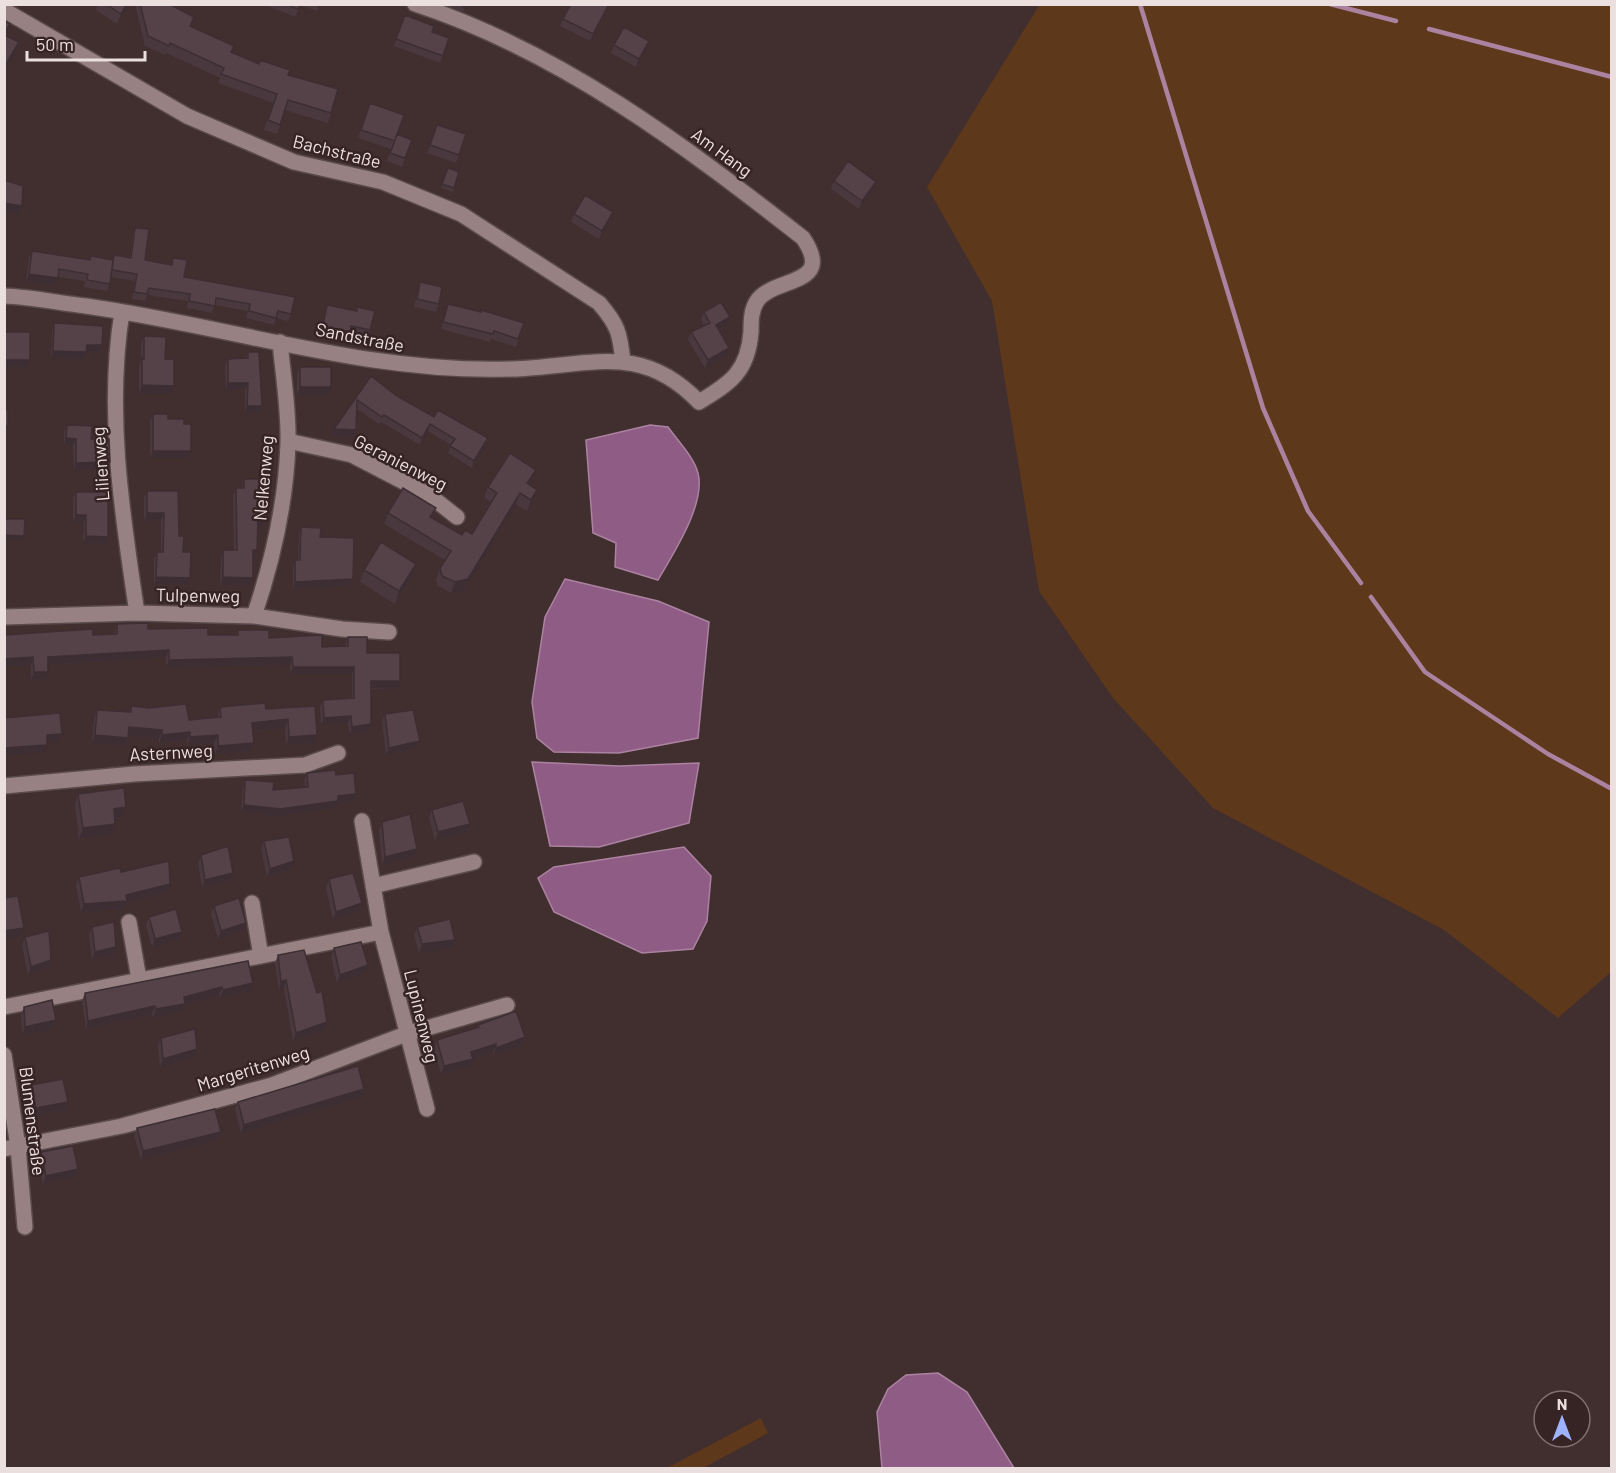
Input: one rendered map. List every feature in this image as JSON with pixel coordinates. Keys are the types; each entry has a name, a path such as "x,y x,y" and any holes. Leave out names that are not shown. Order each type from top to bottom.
{"street":[{"name":"Am Hang","path":"415,4 458,20 559,68 709,165 803,238 813,252 813,263 808,272 795,281 764,293 756,301 752,311 746,361 734,379 699,402"},
{"name":"Bachstraße","path":"4,10 132,87 187,116 294,162 383,182 461,214 599,303 615,321 620,334 623,362"},
{"name":"Sandstraße","path":"4,296 122,312 401,365 461,371 532,369 599,361 650,366 682,384 699,402"},
{"name":"Lilienweg","path":"122,312 115,384 116,428 129,561 137,613"},
{"name":"Nelkenweg","path":"254,616 269,571 279,528 288,441 280,342"},
{"name":"Geranienweg","path":"288,441 352,455 429,495 458,517"},
{"name":"Tulpenweg","path":"4,617 137,613 254,616 342,629 389,632"},
{"name":"Asternweg","path":"4,786 134,774 305,765 338,753"},
{"name":"Lupinenweg","path":"362,821 381,932 427,1109"},
{"path":"373,886 474,862"},
{"path":"252,903 261,956"},
{"path":"129,922 140,979"},
{"path":"4,1007 381,932"},
{"name":"Margeritenweg","path":"11,1148 122,1126 272,1085 406,1034 507,1005"},
{"name":"Blumenstraße","path":"4,1055 11,1148 25,1227"}],"shaded area":[{"path":"1040,4 1611,5 1611,972 1558,1018 1444,930 1213,808 1113,698 1039,591 992,301 927,187"},
{"path":"650,425 668,427 693,461 698,473 699,485 693,514 687,528 658,580 615,567 616,543 593,533 586,440"},
{"path":"565,579 658,601 709,622 698,738 619,753 554,752 537,738 532,702 545,617"},
{"path":"532,762 619,766 699,763 689,823 599,847 550,846"},
{"path":"684,847 711,876 707,921 693,949 642,953 554,912 538,878 554,867"},
{"path":"938,1373 967,1392 1014,1468 882,1468 877,1412 888,1389 906,1375"},
{"path":"761,1418 768,1433 703,1468 667,1468"}],"building":[{"path":"106,4 127,4 121,14"},
{"path":"140,4 169,4 194,17 190,26 234,46 231,52 259,64 260,60 290,70 288,75 338,89 331,113 288,100 280,125 268,120 277,94 221,74 224,68 170,43 169,46 148,36"},
{"path":"285,4 300,4 298,9"},
{"path":"571,4 609,4 593,34 563,19"},
{"path":"405,15 434,26 432,32 449,38 443,56 396,39"},
{"path":"4,21 10,24 4,34"},
{"path":"624,27 649,41 639,59 614,45"},
{"path":"4,35 19,42 5,66 4,66"},
{"path":"370,103 404,115 397,134 412,140 405,158 390,153 395,141 361,130"},
{"path":"437,125 466,134 459,155 430,145"},
{"path":"848,161 876,182 862,201 834,181"},
{"path":"448,168 459,172 454,188 442,184"},
{"path":"4,180 23,186 22,206 4,203"},
{"path":"585,195 613,212 602,231 574,214"},
{"path":"135,228 149,229 145,260 172,265 173,258 187,260 184,277 295,297 291,314 278,311 276,318 249,311 250,304 216,298 215,306 189,301 190,294 149,288 147,294 134,292 137,274 112,270 114,255 131,258"},
{"path":"32,251 90,260 91,256 113,260 110,284 87,280 88,274 59,269 58,278 29,274"},
{"path":"420,282 442,287 439,304 417,299"},
{"path":"721,302 730,317 716,325 729,348 708,360 691,332 710,323 704,312"},
{"path":"448,304 481,312 481,310 524,323 518,339 494,331 493,334 443,322"},
{"path":"327,305 357,311 357,307 375,311 370,330 351,326 350,332 323,326"},
{"path":"54,323 103,326 102,345 87,345 86,352 53,351"},
{"path":"4,332 30,332 30,360 7,360 7,370 4,370"},
{"path":"144,336 166,337 165,359 174,359 174,386 142,385"},
{"path":"248,352 259,352 262,406 247,406 248,383 228,383 228,359 248,358"},
{"path":"300,367 331,367 331,387 300,387"},
{"path":"371,376 397,396 434,417 438,410 488,438 474,461 450,446 455,439 430,424 422,438 384,415 382,417 357,400 356,430 334,429"},
{"path":"4,410 8,410 8,426 4,426"},
{"path":"153,414 168,414 168,419 184,419 184,424 191,424 191,451 153,451"},
{"path":"67,425 92,426 91,439 109,439 110,462 76,463 76,439 66,438"},
{"path":"510,453 536,470 527,483 537,490 531,500 520,493 468,579 455,582 442,576 440,568 451,551 388,513 403,488 436,508 430,517 462,535 465,530 472,534 497,493 488,487"},
{"path":"244,479 261,479 260,488 267,488 267,519 258,519 257,550 253,550 253,578 223,577 223,550 237,550 236,488 244,488"},
{"path":"147,491 178,491 179,536 184,536 183,552 191,552 190,578 156,577 157,552 163,552 164,513 147,513"},
{"path":"76,492 108,492 108,537 86,536 86,515 76,515"},
{"path":"4,519 25,519 24,536 4,535"},
{"path":"301,527 321,528 320,537 354,538 353,579 295,582 295,560 300,560"},
{"path":"381,542 416,564 399,591 364,570"},
{"path":"148,623 148,629 208,628 208,635 238,635 238,630 269,630 269,638 322,635 322,647 348,646 348,637 367,637 367,653 400,653 400,681 371,681 371,724 352,727 351,716 324,718 323,700 354,698 354,667 293,667 292,657 169,660 169,650 48,657 48,672 34,672 33,657 4,659 4,635 93,629 93,635 117,634 117,624"},
{"path":"265,703 266,709 315,706 317,735 289,737 288,719 252,723 254,743 218,746 218,735 190,737 190,732 162,735 162,730 129,727 128,738 95,735 97,710 131,712 131,706 149,708 186,704 189,720 221,717 220,707"},
{"path":"413,710 420,741 389,748 385,714"},
{"path":"60,713 62,734 47,735 47,745 4,748 4,718"},
{"path":"335,770 336,775 354,773 356,794 338,796 338,801 280,809 244,805 245,780 274,782 273,790 308,787 307,773"},
{"path":"124,788 126,807 114,809 115,824 83,828 78,794"},
{"path":"463,801 470,824 438,832 432,810"},
{"path":"410,814 417,849 385,857 382,822"},
{"path":"289,837 294,861 270,869 264,841"},
{"path":"228,846 233,873 205,880 201,855"},
{"path":"169,861 170,884 126,895 127,901 84,904 79,877 120,868 121,872"},
{"path":"353,873 362,903 336,912 329,879"},
{"path":"18,896 24,928 4,931 4,898"},
{"path":"239,898 246,923 221,931 214,906"},
{"path":"176,909 182,932 155,939 149,917"},
{"path":"450,919 455,940 422,944 417,927"},
{"path":"114,922 116,947 95,952 92,927"},
{"path":"49,931 51,960 31,967 25,937"},
{"path":"361,942 368,965 340,975 334,948"},
{"path":"304,950 317,993 322,991 327,1022 296,1033 286,980 281,982 278,955"},
{"path":"248,961 253,983 223,990 222,987 184,997 185,1004 156,1009 155,1006 88,1021 85,993"},
{"path":"52,1000 56,1020 25,1027 24,1007"},
{"path":"516,1011 525,1037 496,1048 496,1044 471,1052 473,1059 444,1066 437,1040 479,1027 478,1025"},
{"path":"195,1029 197,1049 163,1059 161,1038"},
{"path":"358,1066 364,1089 244,1125 238,1102"},
{"path":"63,1079 68,1102 36,1108 31,1085"},
{"path":"215,1109 221,1132 143,1151 137,1128"},
{"path":"73,1146 78,1169 46,1176 41,1152"}],"waterway":[{"path":"1140,4 1263,408 1308,511 1361,583"},
{"path":"1330,4 1396,21"},
{"path":"1429,29 1612,77"},
{"path":"1371,597 1425,672 1548,754 1612,789"}]}
